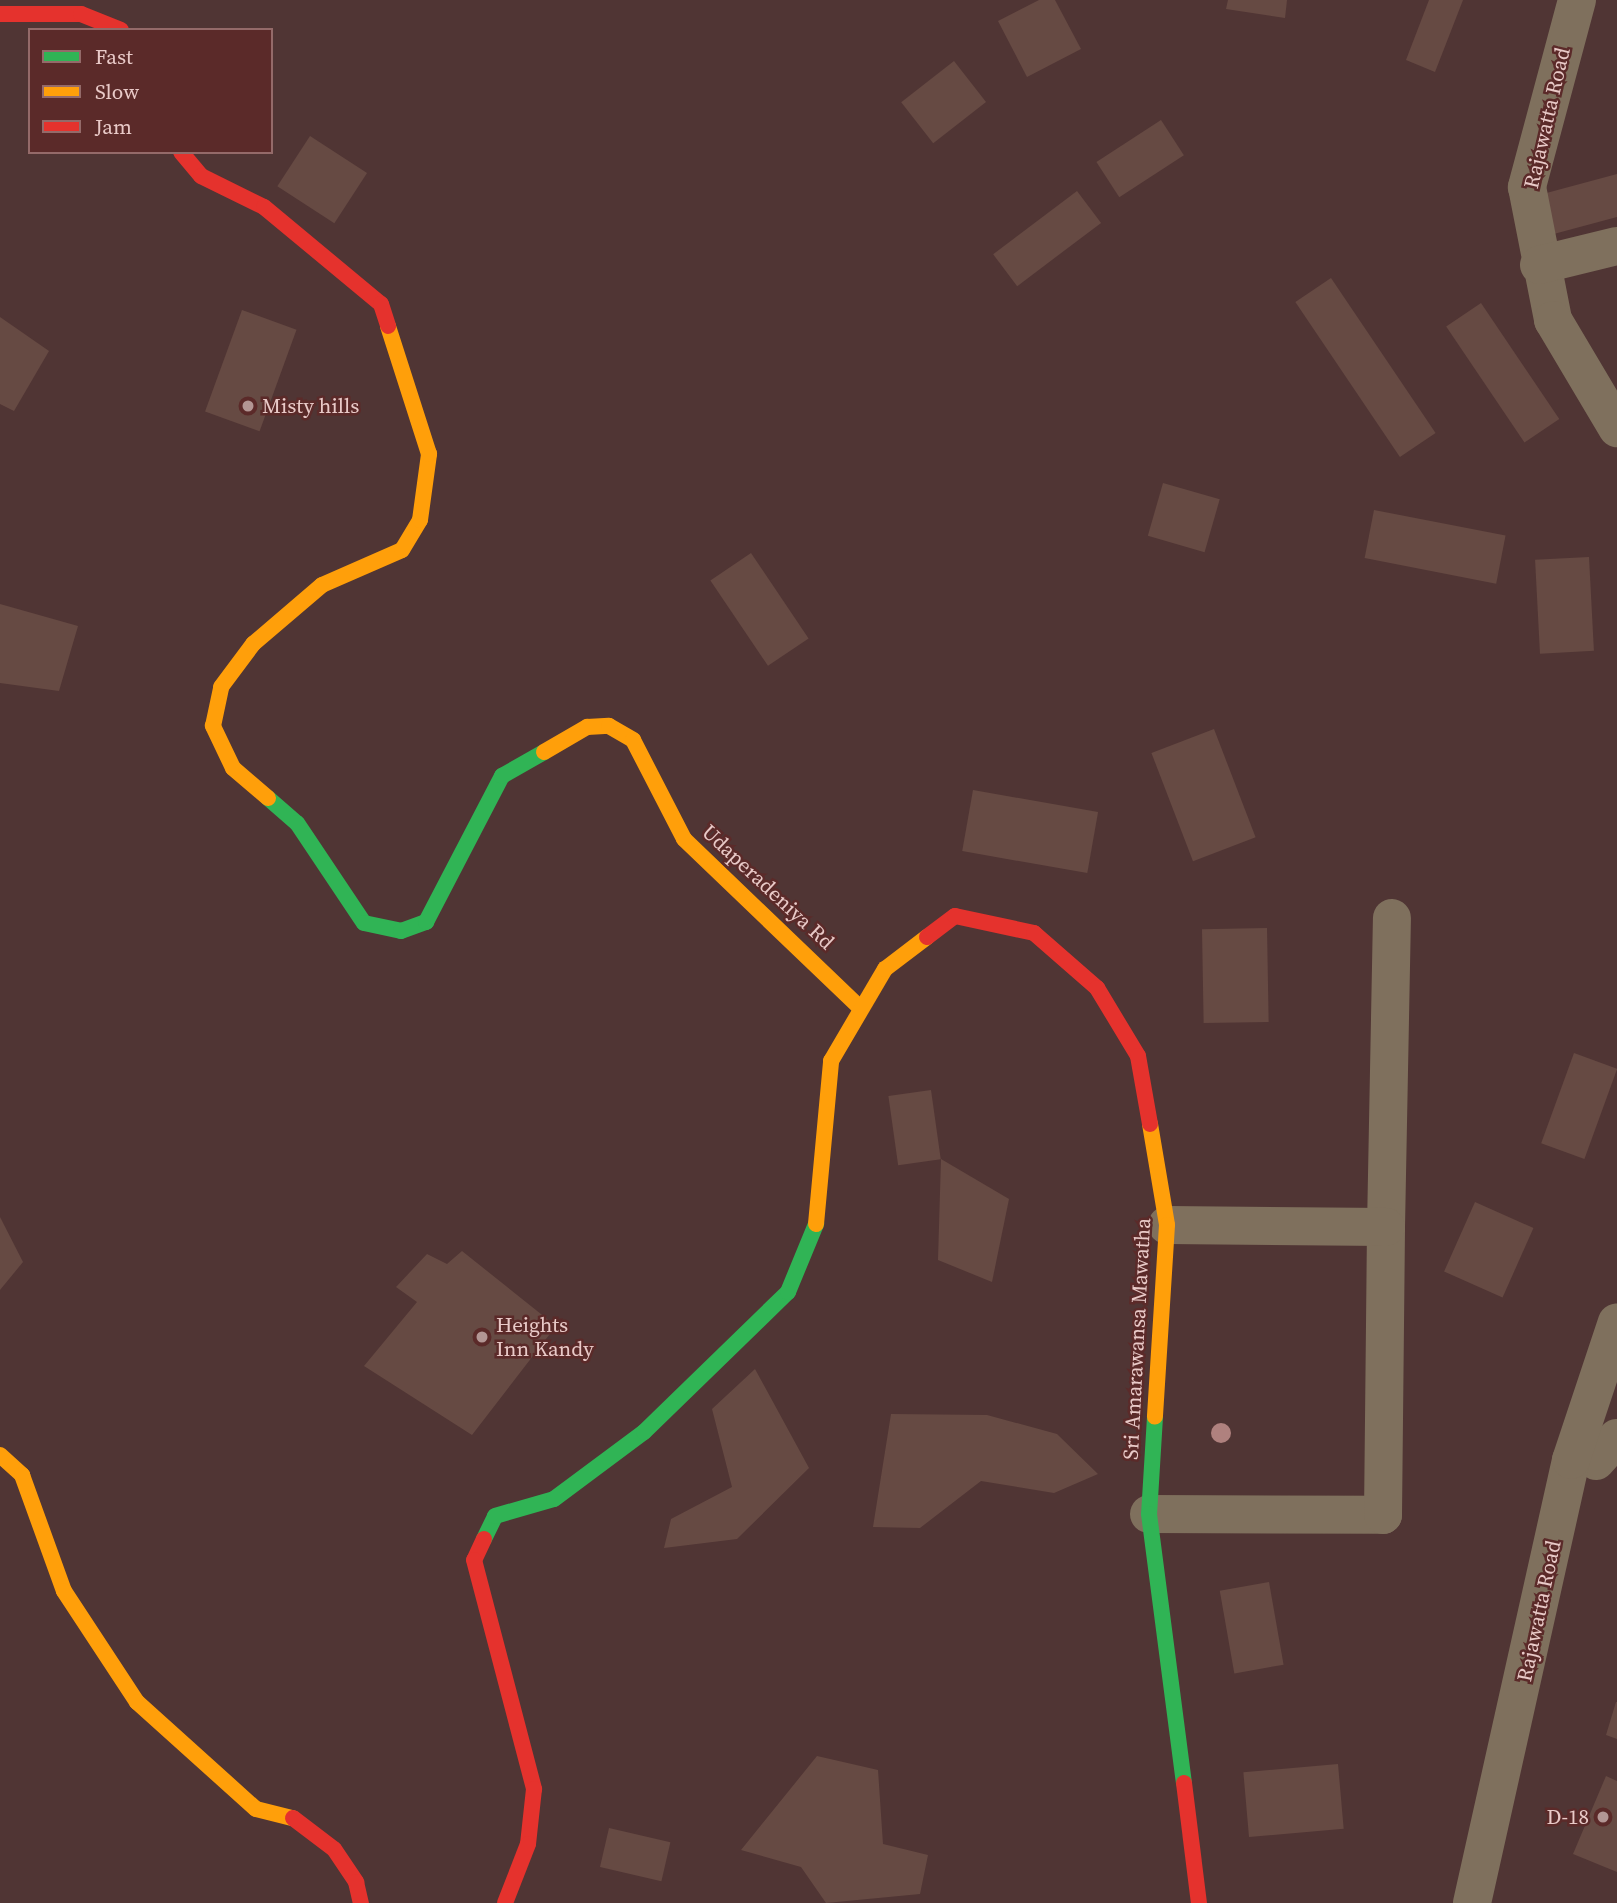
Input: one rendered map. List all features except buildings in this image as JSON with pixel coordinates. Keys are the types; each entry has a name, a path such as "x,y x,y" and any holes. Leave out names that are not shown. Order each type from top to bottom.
{"street":[{"name":"Rajawatta Road","path":"1577,0 1527,187 1539,265 1553,320 1617,428"},
{"path":"0,14 81,14 116,28"},
{"name":"Udaperadeniya Rd","path":"183,154 201,176 264,207 381,304 429,454 420,520 402,550 322,584 253,644 221,687 213,726 233,768 297,823 364,922 401,931 426,922 502,776 587,727 609,726 633,740 684,839 814,957 858,1006"},
{"path":"1539,265 1617,246"},
{"name":"Sri Amarawansa Mawatha","path":"505,1903 528,1843 534,1789 474,1560 495,1516 554,1499 644,1432 788,1292 816,1229 831,1061 858,1006 885,969 955,916 1034,933 1097,988 1138,1056 1167,1225 1149,1514 1199,1903"},
{"path":"1149,1514 1382,1515 1392,918"},
{"path":"1167,1225 1386,1227"},
{"name":"Rajawatta Road","path":"1472,1903 1571,1460 1617,1322"},
{"path":"0,1455 22,1475 64,1591 137,1702 256,1809 291,1816 334,1849 361,1903"}],"traffic: fast":[{"path":"268,798 297,823 364,923 401,931 426,922 502,776 544,752"},
{"path":"484,1539 495,1516 554,1499 644,1432 788,1292 816,1224"},
{"path":"1155,1417 1149,1514 1184,1783"}],"traffic: slow":[{"path":"268,798 233,768 213,726 221,687 253,644 322,585 402,550 420,520 429,454 388,326"},
{"path":"544,752 587,727 609,726 633,740 684,839 858,1006"},
{"path":"816,1224 831,1061 885,969 927,937"},
{"path":"1150,1124 1167,1225 1155,1417"},
{"path":"0,1455 22,1475 64,1591 137,1702 256,1809 293,1818"}],"traffic: jam":[{"path":"0,14 81,14 116,28"},
{"path":"183,154 201,176 264,207 381,304 388,326"},
{"path":"927,937 955,916 1034,933 1097,988 1138,1056 1150,1124"},
{"path":"484,1539 474,1560 534,1789 528,1844 505,1903"},
{"path":"1184,1783 1199,1903"},
{"path":"293,1818 334,1849 356,1882 361,1903"}],"place":[{"name":"Misty hills","path":"248,406"},
{"name":"Heights Inn Kandy","path":"482,1337"},
{"name":"D-18","path":"1603,1817"}]}
